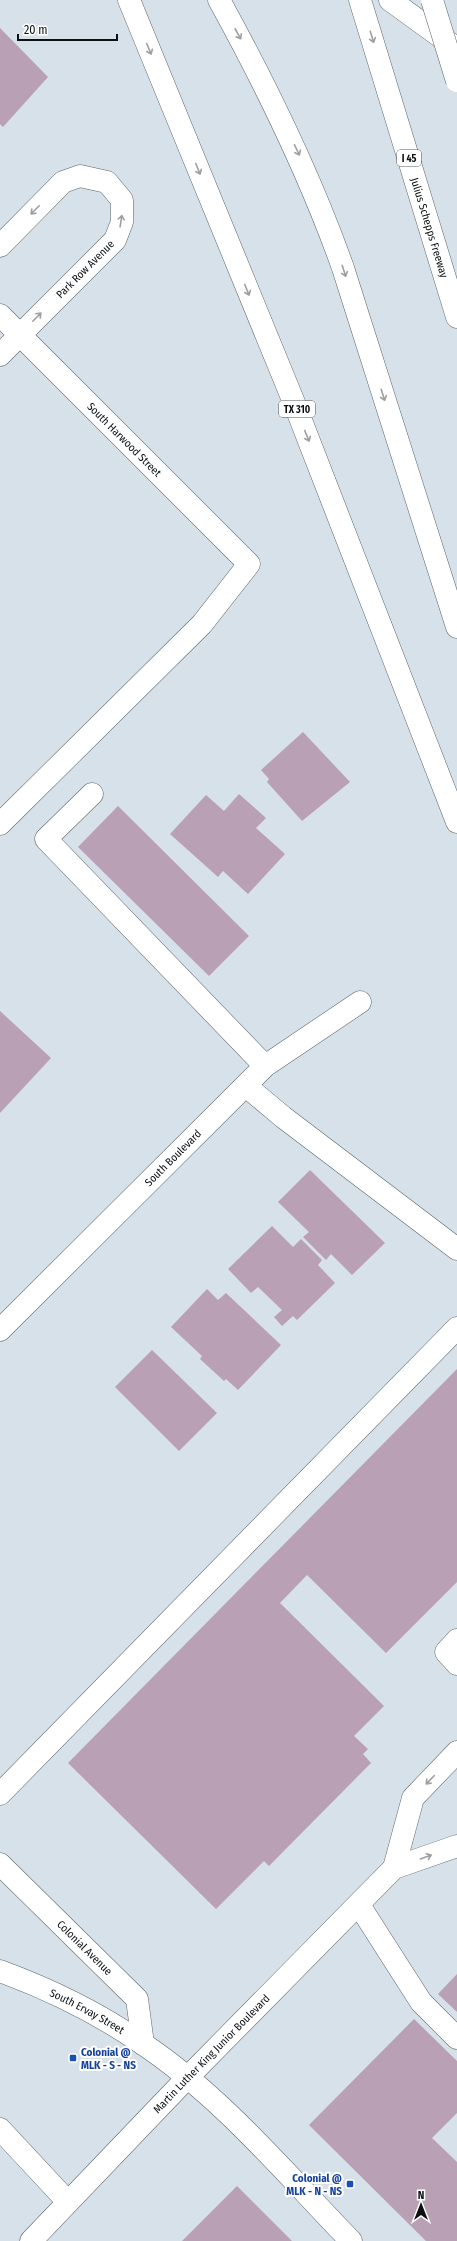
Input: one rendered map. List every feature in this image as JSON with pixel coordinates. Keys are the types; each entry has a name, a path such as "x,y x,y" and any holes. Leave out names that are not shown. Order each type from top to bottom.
{"main road":[{"name":"TX 310","path":"129,0 295,405 457,822"},
{"path":"219,0 275,105 323,212 343,268 457,628"},
{"name":"Julius Schepps Freeway","path":"360,0 457,316"},
{"path":"390,0 457,48"},
{"path":"432,0 457,81"},
{"name":"Park Row Avenue","path":"0,246 63,182 80,176 107,182 122,200 122,222 115,240 0,355"},
{"name":"South Harwood Street","path":"0,315 249,564 202,624 0,824"},
{"path":"92,794 46,839 265,1066"},
{"name":"South Boulevard","path":"0,1330 265,1066 360,1002"},
{"path":"246,1086 283,1117 457,1248"},
{"path":"0,1794 457,1328"},
{"path":"457,1640 446,1652 457,1664"},
{"name":"Martin Luther King Junior Boulevard","path":"394,1868 413,1798 457,1752"},
{"name":"Martin Luther King Junior Boulevard","path":"31,2241 187,2078 394,1868 457,1846"},
{"name":"Colonial Avenue","path":"0,1864 137,1998 143,2044"},
{"path":"358,1905 421,2002 457,2038"},
{"name":"South Ervay Street","path":"0,1971 83,2008 143,2044 187,2078"},
{"path":"187,2078 235,2122 351,2241"},
{"path":"0,2129 68,2202"}],"building":[{"path":"0,28 48,77 3,127 0,124"},
{"path":"303,732 350,782 302,821 267,782 269,779 261,770"},
{"path":"239,794 266,818 256,828 285,854 248,894 223,871 218,877 170,834 206,795 224,811"},
{"path":"118,806 249,936 209,976 78,847"},
{"path":"0,1011 51,1058 0,1113"},
{"path":"310,1170 385,1243 352,1275 331,1254 326,1260 303,1237 309,1232 278,1202"},
{"path":"272,1226 293,1247 301,1239 322,1260 318,1265 335,1283 297,1320 293,1316 282,1326 274,1317 282,1310 258,1287 251,1293 228,1269"},
{"path":"207,1289 218,1300 226,1293 281,1345 238,1390 226,1379 224,1381 200,1359 202,1356 171,1327"},
{"path":"152,1350 217,1413 179,1451 115,1387"},
{"path":"457,1369 457,1582 386,1653 307,1575 280,1603 384,1706 354,1736 368,1749 363,1754 371,1763 269,1866 264,1861 216,1909 68,1763"},
{"path":"457,1974 457,2012 438,1994"},
{"path":"414,2019 457,2061 457,2113 432,2138 457,2162 457,2241 426,2241 309,2125"},
{"path":"237,2186 292,2241 182,2241"}],"place":[{"name":"Colonial @ MLK - S - NS","path":"73,2058"},
{"name":"Colonial @ MLK - N - NS","path":"350,2184"}]}
